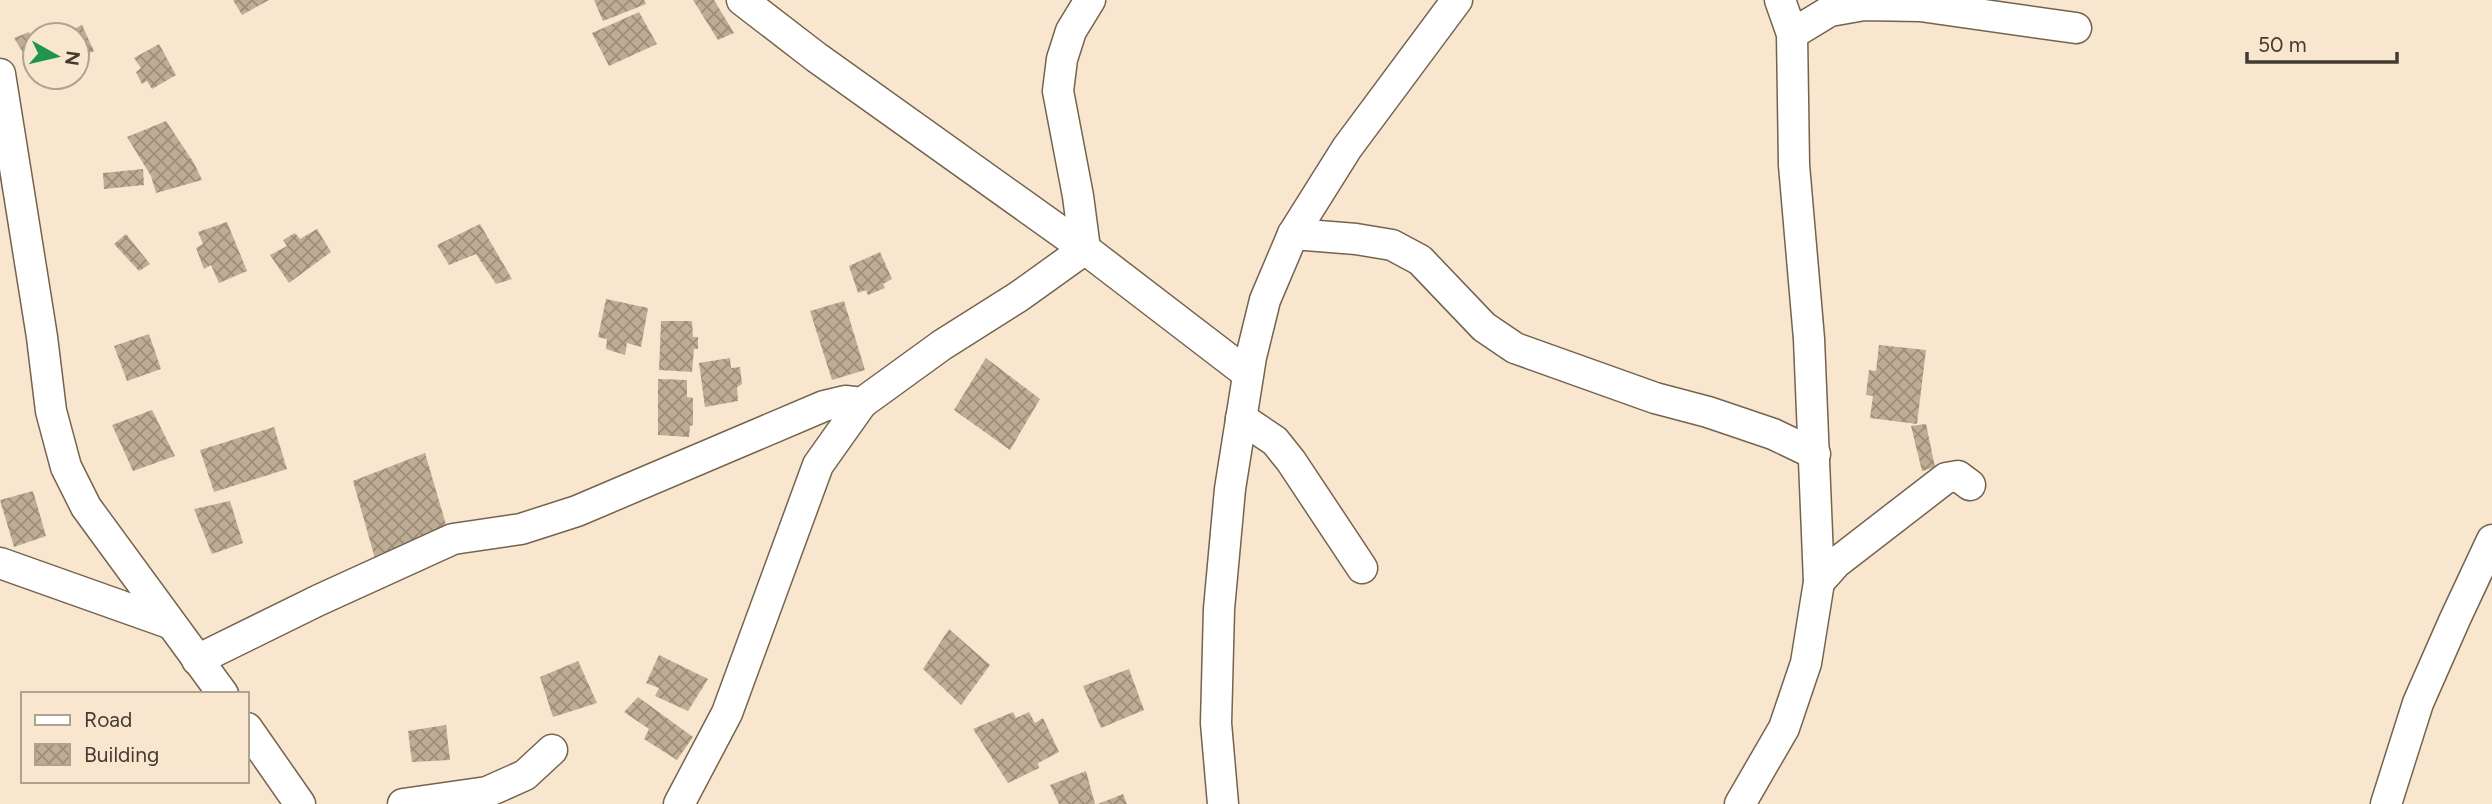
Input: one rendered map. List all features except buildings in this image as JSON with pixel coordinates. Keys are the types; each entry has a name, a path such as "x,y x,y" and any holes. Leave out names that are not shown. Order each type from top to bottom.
{"street":[{"path":"742,0 816,57 1085,250 1248,373"},
{"path":"1085,250 1078,196 1058,91 1062,59 1071,31 1090,0"},
{"path":"1223,804 1216,723 1219,609 1230,489 1248,373 1265,300 1293,234 1347,148 1457,0"},
{"path":"1743,803 1784,728 1807,663 1819,582 1809,340 1794,164 1791,34 1780,0"},
{"path":"1791,34 1830,11 1864,5 1920,6 2076,28"},
{"path":"0,74 7,160 51,411 66,467 86,507 221,692"},
{"path":"1293,234 1392,245 1420,260 1484,327 1514,348 1655,398 1773,434 1815,454"},
{"path":"679,804 727,713 818,465 862,403 942,345 1085,250"},
{"path":"197,660 319,600 453,539 521,529 577,510 824,405 845,401 862,403"},
{"path":"1241,418 1275,441 1362,568"},
{"path":"1819,582 1836,563 1946,478 1958,476 1970,485"},
{"path":"2386,804 2418,703 2492,540"},
{"path":"0,563 169,623"},
{"path":"248,729 300,804"},
{"path":"403,804 487,792 524,775 552,750"}]}
